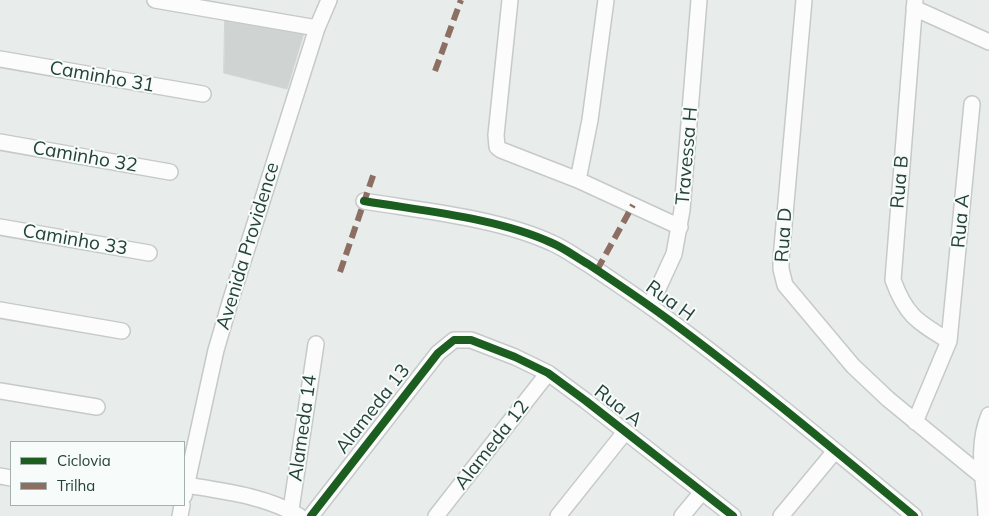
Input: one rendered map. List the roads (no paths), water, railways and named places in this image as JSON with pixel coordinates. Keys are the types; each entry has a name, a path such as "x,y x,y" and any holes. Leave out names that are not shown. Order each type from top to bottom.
{"street":[{"path":"155,0 199,4 317,28"},
{"name":"Avenida Providence","path":"185,491 221,333 317,28 329,0"},
{"path":"510,0 496,135 497,147 578,180 680,227"},
{"path":"578,180 590,120 606,0"},
{"name":"Travessa H","path":"650,306 674,254 680,227 699,0"},
{"name":"Rua D","path":"804,0 782,259 782,279 791,294 847,360 888,399 982,476"},
{"path":"914,4 989,42"},
{"name":"Rua B","path":"914,4 893,280 904,305 912,316 919,323 949,341"},
{"name":"Caminho 31","path":"0,59 204,94"},
{"name":"Rua A","path":"915,422 949,341 972,104"},
{"name":"Caminho 32","path":"0,142 170,172"},
{"name":"Rua H","path":"364,201 466,218 529,234 553,243 567,251 650,306 756,386 914,516"},
{"name":"Caminho 33","path":"0,227 149,253"},
{"path":"0,310 122,331"},
{"name":"Alameda 13","path":"311,516 438,353 454,340 471,340"},
{"name":"Rua A","path":"471,340 515,357 548,373 733,516"},
{"name":"Alameda 14","path":"293,514 316,344"},
{"name":"Alameda 12","path":"436,516 548,373"},
{"path":"0,392 97,407"},
{"path":"986,516 982,476 982,435 989,415"},
{"path":"558,516 625,432"},
{"path":"781,516 835,451"},
{"path":"185,491 257,499 293,514"},
{"path":"682,516 702,492"}]}
